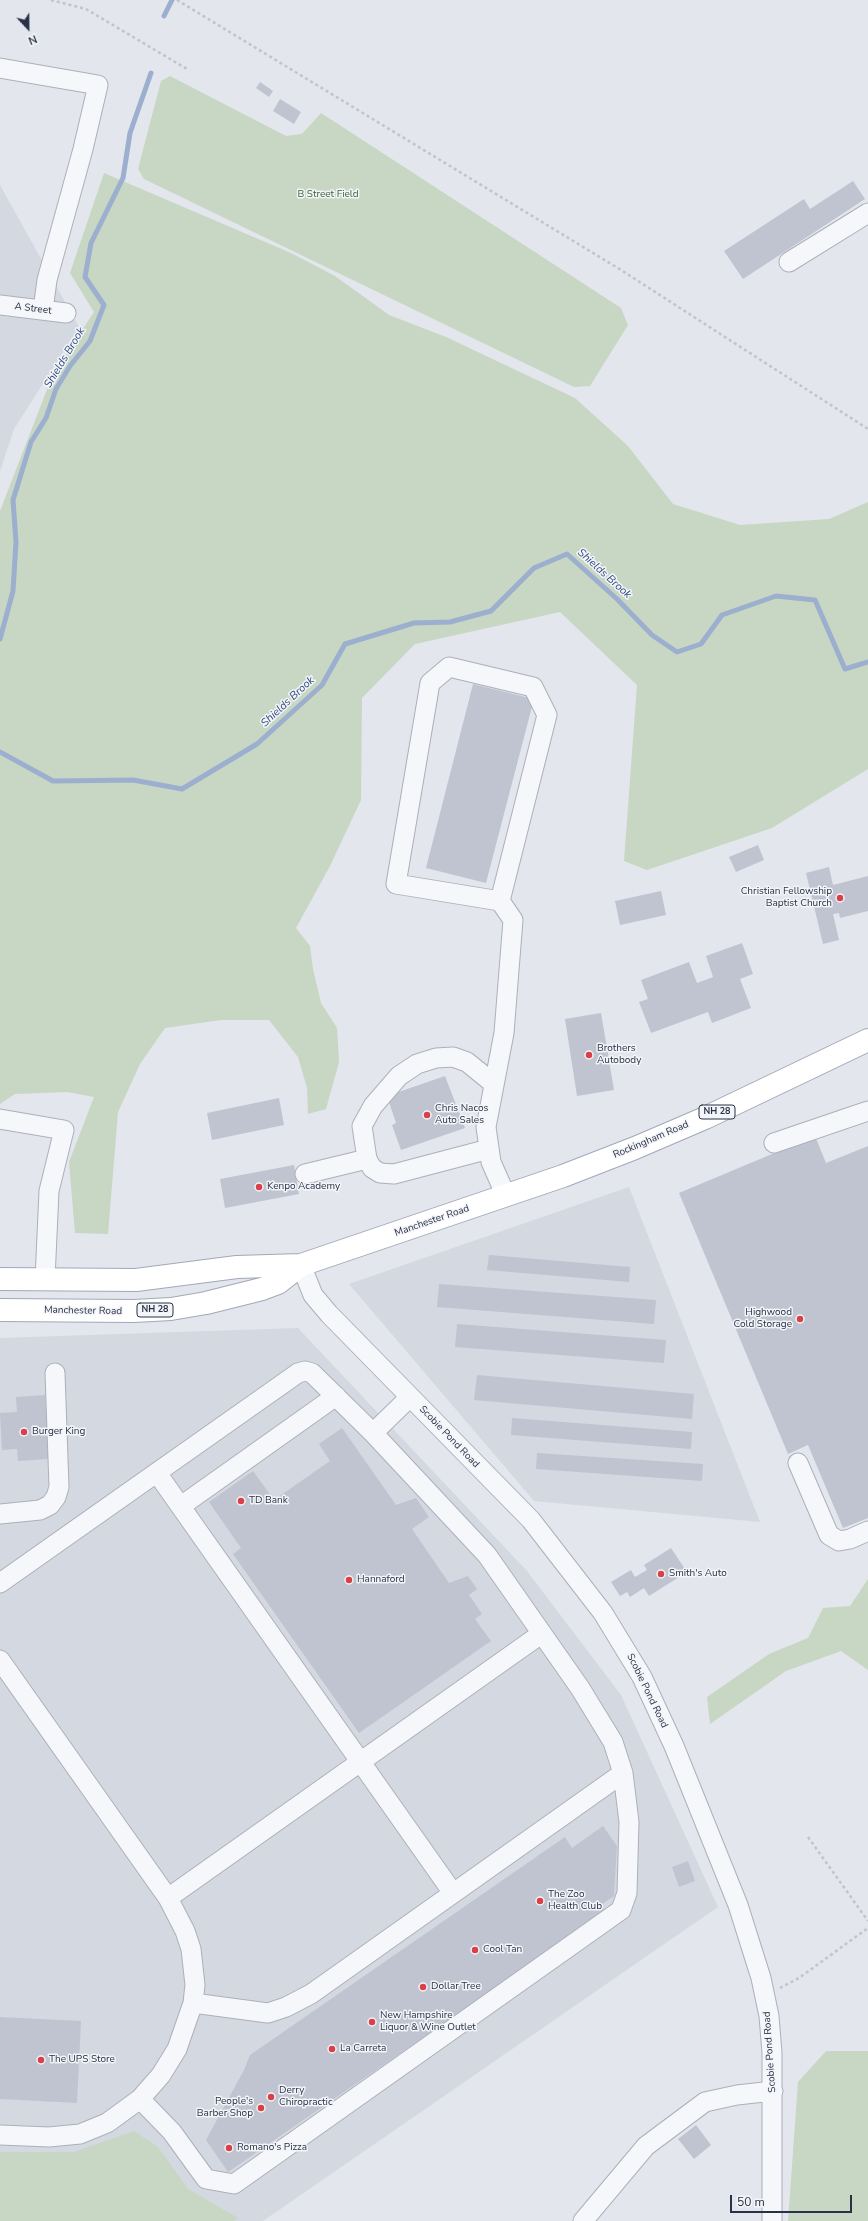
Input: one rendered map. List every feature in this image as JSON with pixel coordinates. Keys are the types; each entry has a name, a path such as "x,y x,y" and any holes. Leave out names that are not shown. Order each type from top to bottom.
{"main road":[{"name":"Rockingham Road","path":"563,1176 705,1118 868,1040"},
{"name":"Manchester Road","path":"0,1278 45,1280 136,1280 237,1267 301,1265 563,1176"},
{"name":"Manchester Road","path":"7,1312 134,1311 178,1308 262,1289 278,1283 301,1265"}],"street":[{"path":"0,68 98,85 83,149 46,280 43,310"},
{"path":"789,262 868,213"},
{"name":"A Street","path":"0,305 66,313"},
{"path":"500,901 547,715 533,687 449,667 430,683 396,884 500,901 513,920 504,1033 486,1128 491,1162 506,1196"},
{"path":"489,1149 394,1174 380,1173 372,1168 367,1159 362,1126 386,1089 399,1076 417,1064 436,1058 453,1057 467,1062 494,1084"},
{"path":"774,1143 868,1111"},
{"path":"0,1119 64,1130 49,1192 45,1280"},
{"path":"305,1174 367,1159"},
{"name":"Scobie Pond Road","path":"301,1265 314,1295 328,1314 531,1520 580,1581 624,1644 642,1677 670,1739 735,1898 751,1942 765,1995 769,2016 773,2091 772,2221"},
{"path":"0,1514 40,1510 50,1505 56,1496 58,1487 55,1373"},
{"path":"0,1583 298,1373 312,1373 373,1434 487,1555 580,1688 613,1742 623,1773 629,1822 627,1893 621,1910 234,2184 206,2179 172,2132 140,2099"},
{"path":"181,1506 336,1396"},
{"path":"373,1434 410,1397"},
{"path":"798,1463 829,1535 839,1541 850,1540 868,1531"},
{"path":"157,1473 453,1893"},
{"path":"168,1898 541,1634"},
{"path":"0,1660 168,1898 185,1931 191,1949 195,1985 193,2003 177,2049 155,2084 140,2099 107,2122 80,2134 49,2137 0,2135"},
{"path":"193,2003 268,2013 286,2007 311,1994 623,1773"},
{"path":"583,2221 646,2146 705,2102 737,2095 773,2091"}],"path":[{"path":"51,0 86,9 187,69"},
{"path":"178,1 621,270 868,429"},
{"path":"808,1836 868,1921"},
{"path":"765,1995 799,1978 868,1928"}],"shaded area":[{"path":"0,185 79,327 14,429 0,471"},
{"path":"629,1187 760,1522 534,1501 349,1284"},
{"path":"298,1328 527,1571 621,1695 718,1907 263,2221 0,2221 0,1338"}],"green space":[{"name":"B Street Field","path":"170,76 286,136 302,134 321,113 621,308 628,325 590,386 574,387 144,179 138,169 161,81"},
{"path":"104,173 291,253 335,276 389,315 446,337 575,398 628,446 673,504 740,525 829,519 868,502 868,769 772,828 647,870 624,861 637,685 560,612 415,644 362,698 361,800 330,866 296,928 310,946 313,969 321,1003 337,1028 339,1062 326,1109 308,1114 307,1088 298,1057 269,1020 221,1020 165,1028 140,1064 118,1112 108,1234 75,1233 69,1162 94,1097 67,1092 15,1094 0,1104 0,511 53,374 94,312 70,273"},
{"path":"868,1579 868,1670 841,1651 786,1671 710,1724 707,1697 769,1654 808,1638 823,1608 850,1606"},
{"path":"826,2051 868,2051 868,2221 788,2221 798,2082"},
{"path":"134,2131 158,2147 188,2189 238,2218 234,2221 0,2221 0,2152 74,2152"}],"building":[{"path":"260,82 273,91 269,97 256,88"},
{"path":"280,99 301,112 294,124 273,111"},
{"path":"853,181 865,199 743,279 724,251 804,199 810,209"},
{"path":"473,684 534,699 486,883 426,868"},
{"path":"758,845 764,860 736,872 729,857"},
{"name":"Christian Fellowship Baptist Church","path":"829,867 833,885 868,876 868,911 840,918 839,913 833,914 839,940 823,944 806,873"},
{"path":"661,891 666,915 620,925 615,901"},
{"path":"742,943 753,974 740,979 751,1008 712,1023 708,1012 651,1033 639,1002 648,999 641,980 689,962 697,983 713,977 706,956"},
{"name":"Brothers Autobody","path":"601,1013 614,1090 577,1096 565,1019"},
{"name":"Chris Nacos Auto Sales","path":"445,1076 465,1128 401,1150 392,1125 396,1123 387,1096"},
{"path":"279,1098 284,1125 212,1140 207,1113"},
{"name":"Highwood Cold Storage","path":"815,1136 826,1163 868,1146 868,1518 843,1528 808,1445 788,1454 679,1193"},
{"name":"Kenpo Academy","path":"294,1165 299,1194 225,1208 220,1179"},
{"path":"489,1255 630,1267 629,1282 487,1270"},
{"path":"439,1284 656,1300 654,1324 437,1307"},
{"path":"457,1324 666,1340 664,1363 455,1347"},
{"path":"477,1375 694,1394 692,1419 474,1400"},
{"name":"Burger King","path":"45,1395 49,1459 18,1461 17,1449 2,1450 0,1413 17,1412 16,1397"},
{"path":"512,1418 692,1432 691,1449 511,1435"},
{"name":"Hannaford","path":"342,1428 396,1505 416,1498 429,1517 412,1529 449,1583 468,1576 477,1589 469,1595 482,1614 475,1619 491,1641 359,1733 233,1554 241,1548 209,1502 253,1471 274,1500 330,1461 319,1444"},
{"path":"537,1453 703,1464 702,1481 536,1469"},
{"name":"Smith's Auto","path":"671,1548 687,1572 649,1596 644,1588 630,1597 627,1592 620,1596 611,1582 631,1570 635,1577 647,1570 644,1565"},
{"path":"603,1826 617,1846 614,1896 601,1905 605,1912 228,2172 206,2140 244,2070 250,2055 565,1837 572,1848"},
{"path":"688,1861 695,1881 679,1887 672,1867"},
{"path":"0,2017 81,2021 77,2103 0,2099"},
{"path":"696,2125 711,2145 694,2159 678,2139"}],"waterway":[{"name":"Shields Brook","path":"164,16 172,0"},
{"name":"Shields Brook","path":"0,639 13,591 16,542 13,500 31,442 46,418 56,389 70,366 90,341 104,305 85,277 91,243 123,178 130,133 151,73"},
{"name":"Shields Brook","path":"0,752 53,781 133,780 182,789 257,744 322,685 345,644 414,623 450,622 491,611 534,568 567,554 617,599 652,635 677,652 701,644 722,615 776,596 815,600 845,669 868,662"}],"place":[{"name":"Christian Fellowship Baptist Church","path":"840,898"},
{"name":"Brothers Autobody","path":"589,1055"},
{"name":"Chris Nacos Auto Sales","path":"427,1115"},
{"name":"Kenpo Academy","path":"259,1187"},
{"name":"Highwood Cold Storage","path":"800,1319"},
{"name":"Burger King","path":"24,1432"},
{"name":"TD Bank","path":"241,1501"},
{"name":"Smith's Auto","path":"661,1574"},
{"name":"Hannaford","path":"349,1580"},
{"name":"The Zoo Health Club","path":"540,1901"},
{"name":"Cool Tan","path":"475,1950"},
{"name":"Dollar Tree","path":"423,1987"},
{"name":"New Hampshire Liquor & Wine Outlet","path":"372,2022"},
{"name":"La Carreta","path":"332,2049"},
{"name":"The UPS Store","path":"41,2060"},
{"name":"Derry Chiropractic","path":"271,2097"},
{"name":"People's Barber Shop","path":"261,2108"},
{"name":"Romano's Pizza","path":"229,2148"}]}
